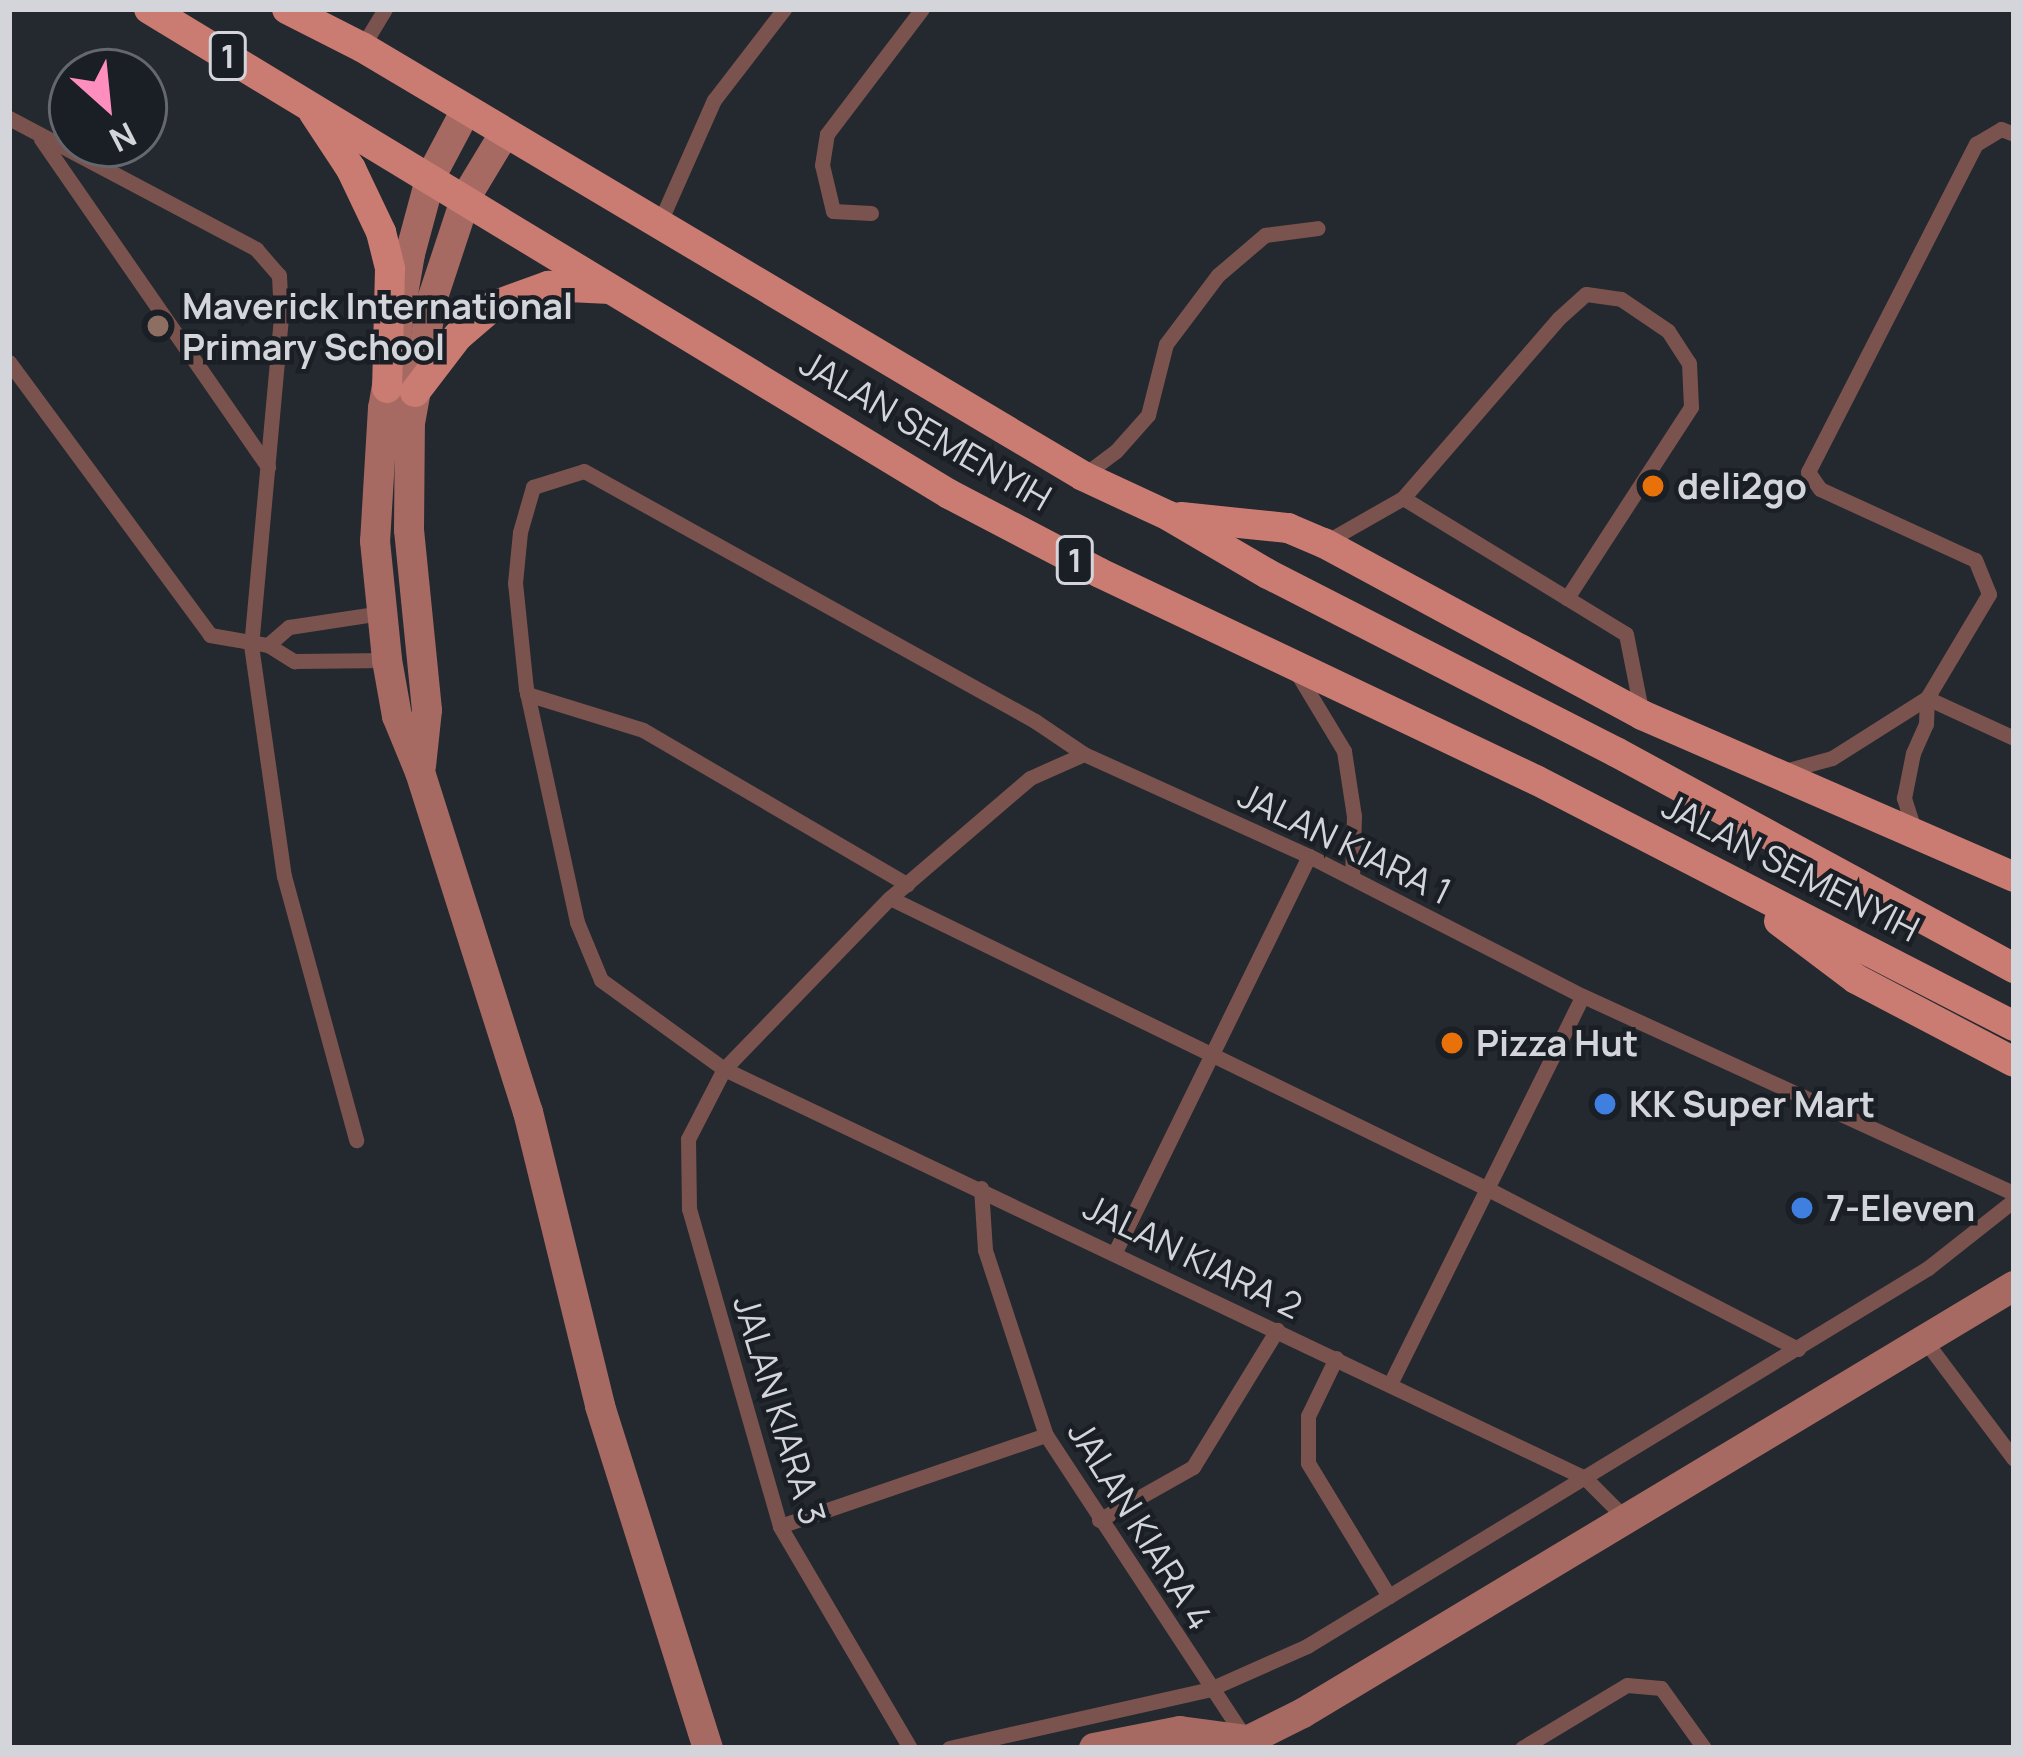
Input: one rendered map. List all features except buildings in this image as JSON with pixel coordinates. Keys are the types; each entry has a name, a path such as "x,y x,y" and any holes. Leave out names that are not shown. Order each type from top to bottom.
{"main road":[{"name":"JALAN SEMENYIH","path":"149,9 949,494 1712,870 2014,1026"},
{"name":"JALAN SEMENYIH","path":"287,9 362,47 1083,476 1169,516 1268,574 1616,752 2014,968"},
{"path":"307,103 351,169 381,232 390,269 401,390"},
{"path":"401,390 494,306 548,286 616,290"},
{"name":"1","path":"1169,516 1288,528 1324,543 1642,715 2014,877"},
{"path":"1712,870 1856,979 2014,1061"}],"street":[{"path":"466,110 431,176 375,541 387,660 397,716 420,772 528,1112 600,1406 708,1748"},
{"path":"420,772 427,710 401,390 466,197 504,134"},
{"path":"1094,1748 1180,1731 1240,1744 1303,1713 1623,1516 2014,1286"}],"lane":[{"path":"362,47 385,9"},
{"path":"659,224 714,100 784,9"},
{"path":"871,213 833,211 822,165 827,134 922,9"},
{"path":"9,118 256,249 279,275 281,317 259,645 284,876 356,1140"},
{"path":"1774,773 1832,758 1927,698 1989,594 1975,560 1820,488 1808,472 1976,144 2001,129 2014,134"},
{"path":"39,136 268,467"},
{"path":"1083,476 1116,451 1148,415 1166,344 1218,275 1265,235 1318,228"},
{"path":"1324,543 1403,498 1559,318 1586,294 1621,299 1668,331 1689,363 1691,407 1567,598"},
{"path":"9,362 198,625 210,635 259,645 293,661 387,660"},
{"name":"JALAN KIARA 1","path":"526,694 515,583 520,532 533,487 584,471 1035,721 1084,754 1309,856 1583,996 2014,1196"},
{"path":"1403,498 1626,634 1642,715"},
{"path":"259,645 289,627 382,613"},
{"path":"1292,664 1344,751 1354,816 1352,878"},
{"path":"526,694 643,730 907,884"},
{"name":"JALAN KIARA 2","path":"526,694 577,922 601,980 724,1069 1585,1478 1623,1516"},
{"path":"1927,698 2014,738"},
{"path":"1915,833 1904,798 1926,724 1927,698"},
{"path":"724,1069 890,898 1030,778 1084,754"},
{"path":"1114,1252 1309,856"},
{"path":"890,898 1487,1189 1798,1349"},
{"path":"1390,1384 1583,996"},
{"name":"JALAN KIARA 3","path":"724,1069 688,1138 689,1209 780,1526 910,1748"},
{"name":"JALAN KIARA 4","path":"981,1188 986,1250 1046,1435 1210,1689 1240,1744"},
{"path":"949,1748 1210,1689 1307,1646 1928,1268 2014,1196"},
{"path":"1100,1520 1193,1467 1277,1330"},
{"path":"1923,1338 2014,1459"},
{"path":"1336,1358 1308,1416 1308,1463 1389,1596"},
{"path":"780,1526 1046,1435"},
{"path":"1522,1748 1627,1684 1661,1688 1704,1748"}],"place":[{"name":"Maverick International Primary School","path":"158,326"},
{"name":"deli2go","path":"1653,486"},
{"name":"Pizza Hut","path":"1452,1043"},
{"name":"KK Super Mart","path":"1605,1104"},
{"name":"7-Eleven","path":"1802,1208"}]}
